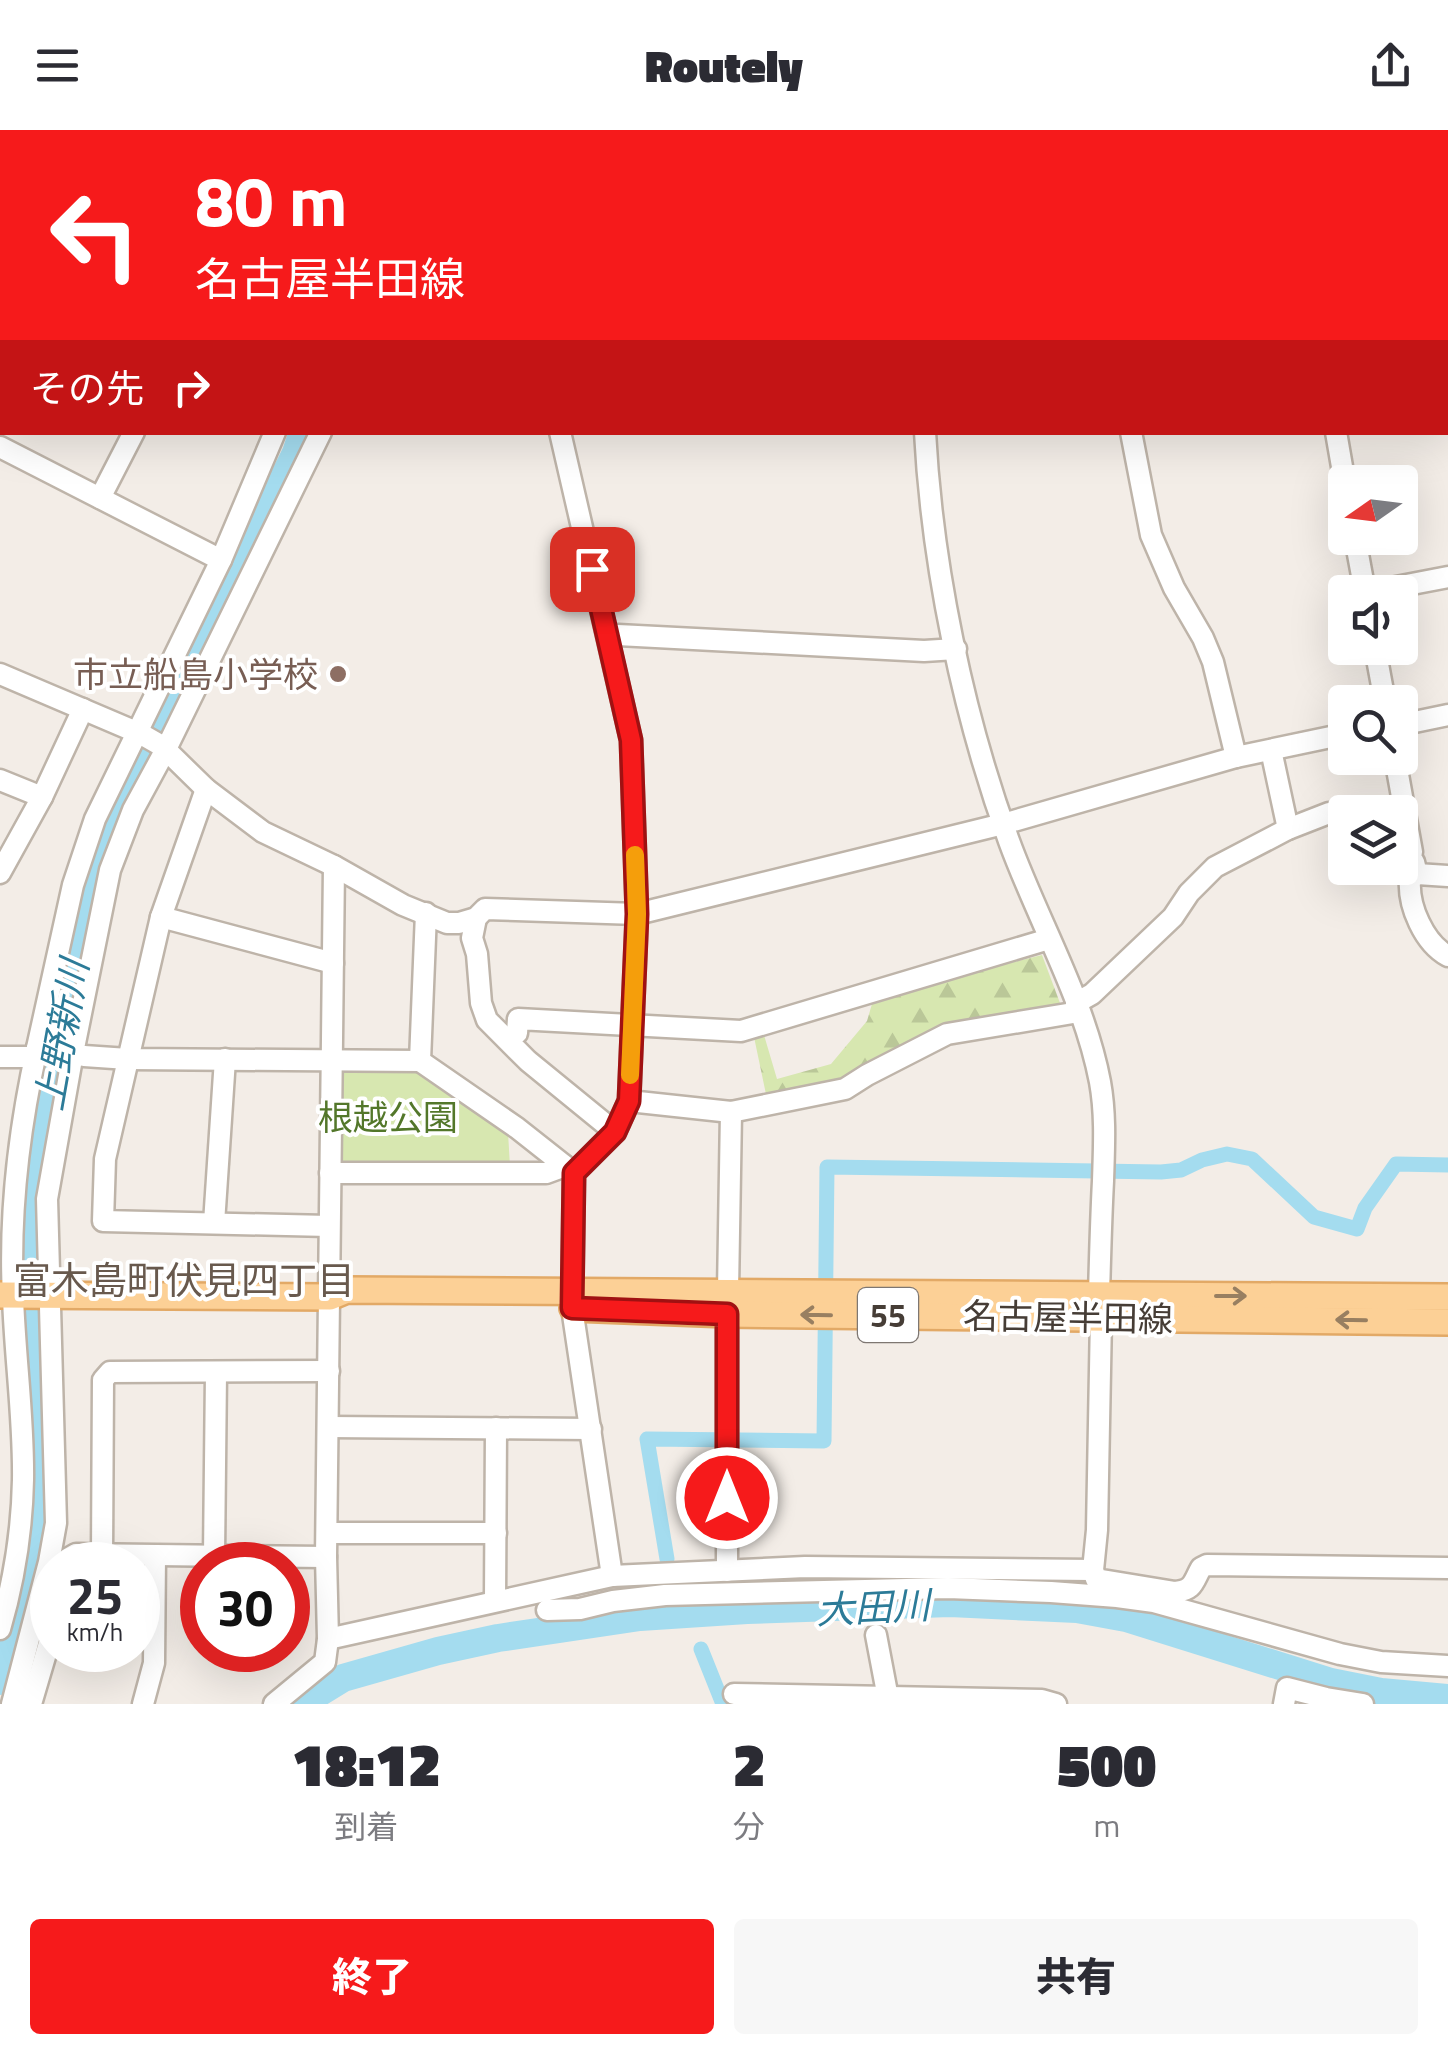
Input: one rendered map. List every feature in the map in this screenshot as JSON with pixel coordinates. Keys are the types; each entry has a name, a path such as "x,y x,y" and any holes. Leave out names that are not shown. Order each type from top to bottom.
{"main road":[{"name":"名古屋半田線","path":"25,1296 330,1298 347,1306 572,1300 1100,1306 1448,1322"},
{"name":"名古屋半田線","path":"1100,1306 1448,1297"}],"street":[{"path":"100,498 132,435"},
{"path":"12,1704 50,1562 56,1523 25,1296 12,1240 17,1168 74,884 95,820 221,560 274,435"},
{"path":"0,1629 10,1597 8,1556 23,1480 25,1296 48,1198 110,870 132,810 320,435"},
{"path":"330,1173 569,1170 615,1132 629,1101 637,914 631,740 561,435"},
{"path":"925,435 932,519 974,727 1003,824 1093,1050 1101,1088 1104,1136 1096,1580 1175,1592 1186,1591 1207,1565 1448,1568"},
{"path":"1132,435 1151,535 1174,588 1204,638 1236,758"},
{"path":"1337,435 1342,465"},
{"path":"0,448 221,560"},
{"path":"1418,583 1448,578"},
{"path":"608,637 924,652 956,649"},
{"path":"0,674 139,734 164,748 206,789 263,832 447,923 476,918 485,909 637,914 1003,824 1236,758 1328,738"},
{"path":"0,873 83,710"},
{"path":"1418,721 1448,715"},
{"path":"1271,750 1288,829"},
{"path":"0,780 42,797"},
{"path":"206,789 161,917 105,1159 103,1220 329,1226"},
{"path":"629,1101 731,1112 844,1089 947,1034 1077,1008 1174,918 1188,893 1215,867 1328,812"},
{"path":"274,1704 325,1662 328,1639 334,866"},
{"path":"1418,874 1448,876"},
{"path":"1410,885 1411,906 1436,948 1448,956"},
{"path":"420,1062 426,914"},
{"path":"161,917 334,962"},
{"path":"476,918 472,938 477,954 480,1003 487,1020 528,1061 615,1132"},
{"path":"517,1033 518,1019 741,1031 1049,939"},
{"path":"0,1057 40,1051 128,1060 420,1062 517,1128 569,1170 572,1300 612,1576"},
{"path":"214,1223 225,1059"},
{"path":"727,1571 731,1112"},
{"path":"102,1542 102,1380 110,1372 329,1371"},
{"path":"214,1542 216,1373"},
{"path":"329,1427 591,1429"},
{"path":"495,1600 496,1428"},
{"path":"327,1532 496,1533"},
{"path":"310,1557 326,1557"},
{"path":"328,1639 612,1576 805,1567 1094,1570"},
{"path":"547,1610 665,1596 948,1588 1117,1596 1154,1602 1340,1654 1380,1662 1448,1666"},
{"path":"876,1635 888,1698"},
{"path":"32,1704 41,1672"},
{"path":"143,1704 152,1672"},
{"path":"1284,1704 1286,1688 1364,1704"},
{"path":"734,1694 1042,1700 1056,1704"}],"green space":[{"path":"1042,955 1063,1011 946,1030 840,1085 767,1099 754,1037 764,1035 777,1079 831,1064 867,1021 874,997"},
{"name":"根越公園","path":"345,1068 420,1069 508,1132 510,1167 349,1168 339,1159 339,1074"}],"waterway":[{"name":"上野新川","path":"0,1681 33,1570 40,1487 30,1217 39,1135 87,880 106,833 302,435"},
{"path":"667,1559 647,1439 824,1441 827,1167 1161,1172 1181,1170 1227,1154 1252,1159 1314,1217 1357,1229 1365,1208 1396,1164 1448,1165"},
{"name":"大田川","path":"301,1704 343,1678 498,1638 640,1617 950,1603 1077,1609 1126,1618 1331,1682 1381,1692 1448,1698"},
{"path":"701,1649 723,1704"}],"slow traffic":[{"path":"630,1075 637,914 635,855"}],"place":[{"name":"市立船島小学校","path":"338,674"}],"district":[{"name":"富木島町伏見四丁目","path":"184,1280"}],"route":[{"path":"592,569 631,740 637,914 629,1101 615,1132 574,1173 572,1308 727,1314 727,1498"}]}
